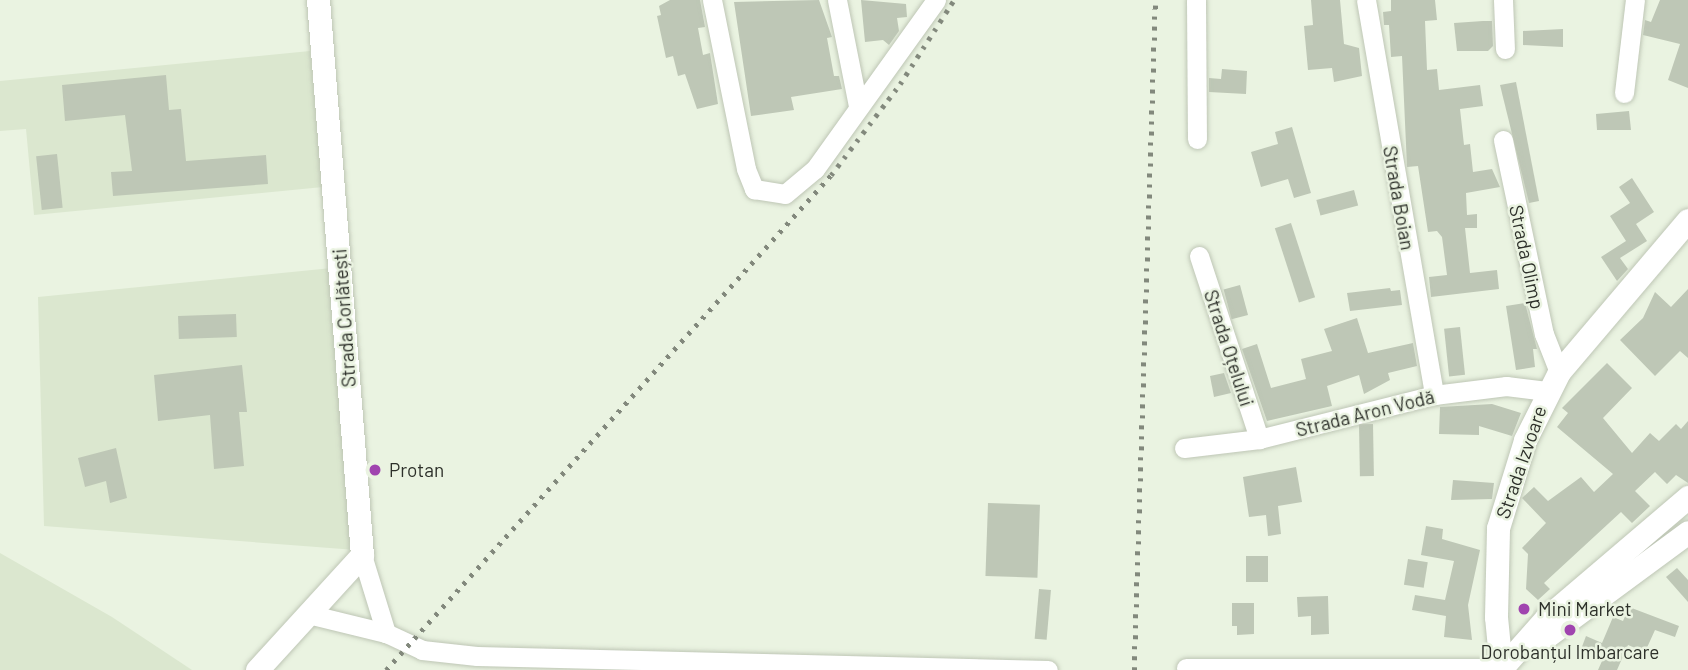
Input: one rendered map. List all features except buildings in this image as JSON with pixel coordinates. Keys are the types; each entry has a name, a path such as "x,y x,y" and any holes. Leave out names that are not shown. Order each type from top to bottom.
{"street":[{"name":"Strada Corlătești","path":"318,0 362,555 386,633"},
{"path":"712,0 746,169 754,189 785,194 804,182 936,0"},
{"path":"837,0 858,106"},
{"path":"1196,0 1197,139"},
{"name":"Strada Boian","path":"1366,0 1434,395"},
{"path":"1503,0 1505,49"},
{"path":"1624,93 1635,0"},
{"name":"Strada Olimp","path":"1503,140 1553,381"},
{"name":"Strada Izvoare","path":"1501,669 1496,617 1498,528 1525,440 1553,381 1688,220"},
{"name":"Strada Oțelului","path":"1199,256 1259,439"},
{"name":"Strada Aron Vodă","path":"1184,448 1259,439 1434,395 1553,381"},
{"path":"1501,669 1546,618 1688,497"},
{"path":"1186,668 1501,669 1688,532"},
{"path":"257,670 362,555"},
{"path":"308,614 386,633 408,646 479,663 1048,670"}],"shaded area":[{"path":"310,51 323,187 34,215 26,129 0,131 0,81"},
{"path":"332,268 356,550 44,526 38,297"},
{"path":"0,553 112,617 192,670 0,670"}],"railway":[{"path":"386,670 831,175 900,84 954,0"},
{"path":"1134,670 1155,0"}],"place":[{"name":"Protan","path":"375,470"},
{"name":"Mini Market","path":"1524,609"},
{"name":"Dorobanțul Imbarcare","path":"1570,630"}]}
